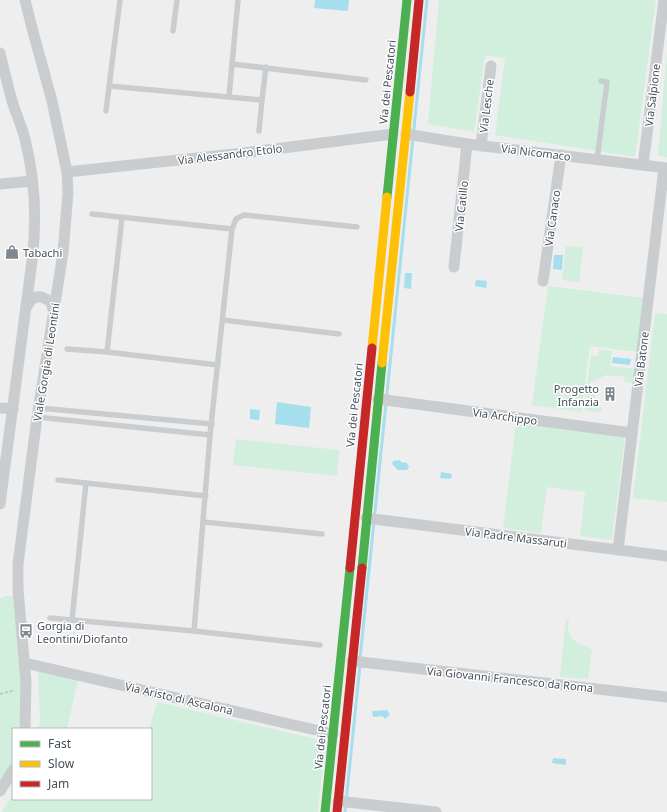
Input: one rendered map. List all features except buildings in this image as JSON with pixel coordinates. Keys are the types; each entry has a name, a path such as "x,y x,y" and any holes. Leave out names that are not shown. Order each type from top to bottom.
{"street":[{"name":"Viale Gorgia di Leontini","path":"25,0 52,101 67,172 68,188 67,217 60,278 38,412 18,564 18,581 25,662 25,728"},
{"name":"Via dei Pescatori","path":"325,812 407,0"},
{"name":"Via dei Pescatori","path":"342,804 360,662 372,519 411,135 419,0"},
{"name":"Via Salpione","path":"643,165 661,48 664,0"},
{"path":"0,53 4,79 24,138 34,201 34,236 30,275 0,504"},
{"name":"Via Lesche","path":"482,146 491,66"},
{"name":"Via Alessandro Etolo","path":"67,172 243,153 393,134"},
{"name":"Via Nicomaco","path":"411,135 482,146 666,168"},
{"name":"Via Catillo","path":"454,267 467,144"},
{"name":"Via Canaco","path":"543,281 561,155"},
{"name":"Via Batone","path":"618,550 666,168"},
{"path":"0,184 32,181"},
{"path":"30,275 34,286 42,291 51,290 60,278"},
{"path":"25,310 31,300 42,296 51,302 54,315"},
{"name":"Via Archippo","path":"384,400 632,433"},
{"path":"0,408 13,409"},
{"name":"Via Padre Massaruti","path":"372,519 667,556"},
{"name":"Via Aristo di Ascalona","path":"25,662 333,734"},
{"name":"Via Giovanni Francesco da Roma","path":"360,662 667,697"},
{"path":"0,791 12,772"},
{"path":"342,804 436,812"}],"lane":[{"path":"106,111 120,0"},
{"path":"173,31 177,0"},
{"path":"229,97 238,0"},
{"path":"232,64 366,80"},
{"path":"259,131 266,67"},
{"path":"597,160 607,82 601,81"},
{"path":"109,86 262,100"},
{"path":"92,214 232,229"},
{"path":"194,631 210,435 232,229 236,219 244,215 357,227"},
{"path":"107,352 122,218"},
{"path":"223,320 339,334"},
{"path":"67,349 218,364"},
{"path":"38,412 93,413 212,424"},
{"path":"38,412 92,423 210,435"},
{"path":"92,423 93,413"},
{"path":"131,427 132,416"},
{"path":"173,420 173,431"},
{"path":"58,480 206,496"},
{"path":"72,620 86,483"},
{"path":"204,522 322,534"},
{"path":"50,618 194,631 320,645"}],"path":[{"path":"0,694 26,687"}],"green space":[{"path":"439,0 656,0 635,157 495,135 505,59 485,55 474,132 428,124"},
{"path":"667,52 667,157 658,156"},
{"path":"566,246 583,247 579,282 562,280"},
{"path":"548,286 644,298 637,352 590,346 581,412 532,405"},
{"path":"655,313 667,314 667,502 633,498"},
{"path":"599,349 612,351 610,366 635,369 633,383 624,382 625,377 606,375 589,383 602,410 596,413 587,411 584,408 591,355 598,356"},
{"path":"516,423 625,436 612,540 580,536 585,492 547,487 541,533 503,528"},
{"path":"236,439 339,450 337,476 233,465"},
{"path":"4,596 11,596 14,598 22,670 22,728 12,728 12,764 0,787 0,599"},
{"path":"566,619 569,619 568,630 572,639 592,650 588,679 560,677"},
{"path":"38,671 78,680 67,728 38,728 40,721"},
{"path":"157,702 325,741 318,812 1,812 12,796 12,800 152,800 152,728 149,728"}],"water":[{"path":"315,0 349,0 348,11 314,8"},
{"path":"554,255 563,255 562,270 553,269"},
{"path":"405,273 412,273 411,289 404,288"},
{"path":"476,280 487,281 486,288 475,286"},
{"path":"613,357 631,359 630,365 612,363"},
{"path":"277,402 311,407 309,428 275,424"},
{"path":"250,409 260,410 259,420 250,419"},
{"path":"400,460 401,462 407,463 409,467 407,470 398,470 392,464 393,461"},
{"path":"441,472 452,474 451,479 440,478"},
{"path":"387,710 390,715 385,719 382,716 373,717 372,711"},
{"path":"553,758 566,759 566,765 552,763"}],"waterway":[{"path":"360,659 427,0"},
{"path":"345,812 360,665"}],"traffic: fast":[{"path":"387,197 407,0"},
{"path":"362,568 382,363"},
{"path":"325,812 350,568"}],"traffic: slow":[{"path":"382,363 410,92"},
{"path":"372,348 387,197"}],"traffic: jam":[{"path":"410,92 419,0"},
{"path":"350,568 372,348"},
{"path":"337,812 362,568"}],"place":[{"name":"Tabachi","path":"12,252"},
{"name":"Progetto Infanzia","path":"610,394"},
{"name":"Gorgia di Leontini/Diofanto","path":"26,631"}]}
